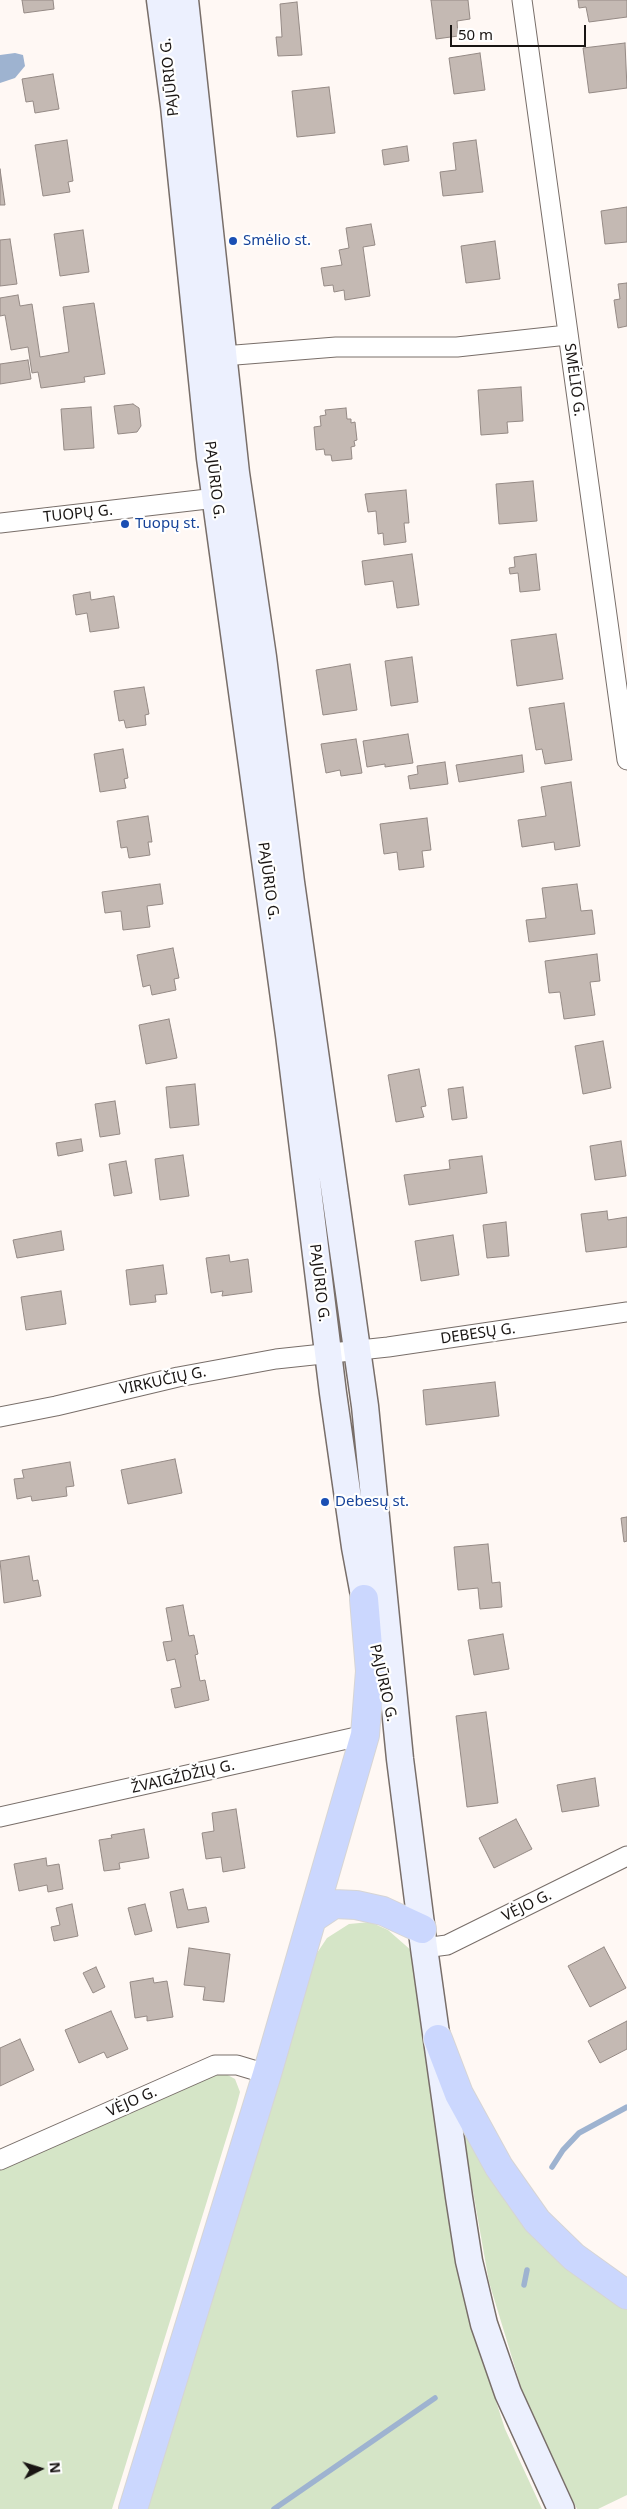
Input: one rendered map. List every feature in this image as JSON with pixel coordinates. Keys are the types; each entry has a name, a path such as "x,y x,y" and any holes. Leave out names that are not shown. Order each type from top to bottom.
{"highway":[{"path":"133,2509 267,2074 365,1735 370,1671 364,1599"},
{"path":"313,1918 334,1904 356,1905 383,1911 423,1938"},
{"path":"438,2039 459,2094 485,2142 499,2167 537,2221 574,2257 627,2295"}],"main road":[{"name":"PAJŪRIO G.","path":"160,0 173,97 216,498 289,1035 328,1353 364,1599 400,1759"},
{"name":"PAJŪRIO G.","path":"185,0 236,473 358,1350 400,1759 423,1938 469,2261 482,2315 508,2393 561,2509"}],"street":[{"name":"SMĖLIO G.","path":"522,0 627,760"},
{"path":"224,356 336,347 457,347 567,335"},
{"name":"TUOPŲ G.","path":"0,523 216,498"},
{"name":"DEBESŲ G.","path":"328,1353 627,1312"},
{"name":"VIRKUČIŲ G.","path":"0,1417 56,1406 178,1377 276,1359 328,1353"},
{"name":"ŽVAIGŽDŽIŲ G.","path":"0,1817 365,1735"},
{"name":"VĖJO G.","path":"423,1938 447,1945 627,1856"},
{"name":"VĖJO G.","path":"0,2160 214,2065 237,2065 267,2074"}],"green space":[{"path":"370,1922 388,1930 413,1952 473,2330 505,2429 542,2509 147,2509 315,1956 327,1938 349,1924"},
{"path":"222,2072 235,2079 240,2092 112,2509 0,2509 0,2168"},
{"path":"461,2123 627,2308 627,2495 598,2509 577,2509 524,2397 489,2282"}],"water":[{"path":"15,53 23,55 25,66 15,78 0,83 0,55"}],"building":[{"path":"22,0 53,0 54,9 24,13"},
{"path":"431,0 468,0 470,19 457,21 458,36 436,39"},
{"path":"578,0 627,0 627,17 589,22 586,7 579,8"},
{"path":"297,2 302,55 278,56 276,37 282,37 280,4"},
{"path":"625,43 627,88 589,93 583,48"},
{"path":"480,53 485,90 454,94 449,58"},
{"path":"53,74 59,109 35,113 33,101 26,102 22,79"},
{"path":"329,87 335,133 297,137 292,91"},
{"path":"67,140 73,181 68,182 70,192 43,196 35,145"},
{"path":"476,140 483,192 443,196 440,172 456,170 453,143"},
{"path":"407,146 409,161 384,165 382,150"},
{"path":"0,169 5,205 0,205"},
{"path":"627,207 627,242 605,244 601,211"},
{"path":"371,224 375,245 363,247 370,296 345,300 344,290 334,292 333,285 324,286 321,268 342,265 339,250 349,248 346,228"},
{"path":"83,230 89,272 60,276 54,234"},
{"path":"10,239 17,284 0,286 0,240"},
{"path":"495,241 500,279 466,283 461,246"},
{"path":"627,283 627,326 618,328 614,300 620,299 618,284"},
{"path":"18,295 20,306 32,304 40,357 69,352 63,307 94,303 105,374 84,377 85,382 41,388 38,372 32,373 28,347 11,350 5,315 0,316 0,298"},
{"path":"28,360 31,379 0,384 0,364"},
{"path":"521,387 523,421 507,422 508,433 481,435 478,390"},
{"path":"133,404 139,408 141,426 137,432 118,434 114,406"},
{"path":"91,407 94,448 64,450 61,409"},
{"path":"346,408 347,419 351,419 351,423 355,422 357,440 354,441 355,446 351,447 352,459 332,461 331,455 325,455 324,449 316,450 314,427 321,426 320,416 326,415 325,410"},
{"path":"533,481 537,521 499,524 496,484"},
{"path":"406,490 409,523 404,523 406,542 384,545 383,533 378,534 376,511 368,512 365,494"},
{"path":"412,554 419,605 397,608 393,581 365,585 362,561"},
{"path":"536,554 540,590 520,592 518,573 510,574 509,568 515,567 514,557"},
{"path":"90,592 91,600 114,596 119,628 90,632 87,613 76,615 73,595"},
{"path":"556,634 563,679 517,686 511,640"},
{"path":"412,657 418,702 391,706 385,661"},
{"path":"350,664 357,710 323,715 316,670"},
{"path":"144,687 149,714 145,715 146,725 126,728 124,720 119,721 114,691"},
{"path":"564,703 572,760 545,764 542,749 536,750 529,708"},
{"path":"408,734 413,763 385,767 385,764 367,767 363,741"},
{"path":"356,739 362,773 341,776 340,770 326,773 321,744"},
{"path":"123,749 128,778 124,779 126,788 100,792 94,754"},
{"path":"522,755 524,772 459,782 456,765"},
{"path":"445,762 448,784 410,789 408,776 418,774 417,766"},
{"path":"571,782 580,846 555,850 554,842 522,847 518,820 546,816 541,787"},
{"path":"148,816 152,842 148,842 150,855 129,858 127,847 121,848 117,821"},
{"path":"427,818 431,850 422,851 424,867 399,870 397,852 384,854 380,824"},
{"path":"160,884 163,904 147,906 150,927 123,930 121,911 105,913 102,892"},
{"path":"577,884 581,911 592,910 595,934 529,942 526,920 546,918 542,888"},
{"path":"173,948 179,978 174,979 176,990 152,995 150,985 143,987 137,955"},
{"path":"597,954 600,981 590,982 595,1015 564,1019 560,992 549,993 545,961"},
{"path":"169,1019 177,1058 146,1064 139,1025"},
{"path":"603,1041 611,1088 583,1094 575,1046"},
{"path":"419,1069 426,1106 421,1107 424,1117 396,1122 388,1075"},
{"path":"195,1084 199,1125 170,1128 166,1087"},
{"path":"463,1087 467,1118 452,1120 448,1089"},
{"path":"115,1101 120,1134 100,1137 95,1104"},
{"path":"81,1139 83,1151 58,1156 56,1143"},
{"path":"621,1141 626,1176 595,1180 590,1146"},
{"path":"183,1155 189,1196 160,1200 155,1159"},
{"path":"482,1156 487,1193 409,1205 404,1175 450,1169 449,1160"},
{"path":"126,1161 132,1193 114,1196 109,1164"},
{"path":"607,1211 608,1220 627,1217 627,1247 586,1252 581,1214"},
{"path":"506,1222 509,1256 487,1258 483,1225"},
{"path":"61,1231 64,1250 17,1258 13,1240"},
{"path":"453,1235 459,1275 421,1281 415,1241"},
{"path":"229,1255 230,1262 248,1259 252,1292 222,1296 223,1291 211,1293 206,1258"},
{"path":"163,1265 167,1294 155,1295 156,1302 130,1305 126,1270"},
{"path":"61,1291 66,1324 26,1330 21,1297"},
{"path":"495,1382 499,1416 426,1425 423,1390"},
{"path":"175,1459 182,1493 128,1504 121,1470"},
{"path":"70,1462 74,1486 66,1487 67,1496 32,1501 31,1496 17,1499 14,1479 24,1478 22,1470"},
{"path":"627,1517 627,1541 624,1542 621,1518"},
{"path":"488,1544 492,1583 500,1582 502,1607 480,1609 478,1588 458,1590 454,1547"},
{"path":"29,1556 33,1581 38,1580 41,1596 4,1603 0,1561"},
{"path":"183,1605 189,1636 194,1635 198,1654 195,1655 200,1681 205,1680 209,1700 175,1708 171,1689 181,1687 175,1659 167,1661 163,1642 172,1641 166,1608"},
{"path":"503,1634 509,1669 474,1675 468,1640"},
{"path":"486,1712 498,1803 467,1807 456,1716"},
{"path":"595,1778 599,1806 562,1812 557,1785"},
{"path":"236,1809 245,1868 223,1872 221,1857 206,1859 202,1833 214,1831 212,1813"},
{"path":"516,1819 532,1849 494,1868 479,1838"},
{"path":"144,1829 149,1858 119,1863 120,1869 104,1871 99,1840 112,1838 111,1835"},
{"path":"46,1858 47,1866 59,1864 63,1889 48,1892 47,1885 19,1891 14,1864"},
{"path":"183,1889 188,1910 206,1907 209,1922 177,1928 170,1892"},
{"path":"72,1904 78,1936 54,1941 51,1927 60,1925 56,1908"},
{"path":"145,1904 152,1931 135,1935 128,1908"},
{"path":"604,1947 626,1988 590,2007 568,1966"},
{"path":"189,1948 230,1954 224,2002 203,2000 205,1987 184,1985"},
{"path":"96,1967 105,1987 93,1993 83,1973"},
{"path":"153,1978 154,1983 167,1981 173,2017 147,2021 147,2016 135,2018 130,1982"},
{"path":"111,2011 128,2049 107,2058 104,2052 79,2063 65,2030"},
{"path":"627,2021 627,2049 600,2063 588,2041"},
{"path":"20,2039 34,2070 0,2086 0,2048"}],"waterway":[{"path":"552,2167 563,2150 579,2133 627,2107"},
{"path":"524,2285 527,2270"},
{"path":"274,2509 435,2398"}],"place":[{"name":"Smėlio st.","path":"233,241"},
{"name":"Tuopų st.","path":"125,524"},
{"name":"Debesų st.","path":"325,1502"}]}
